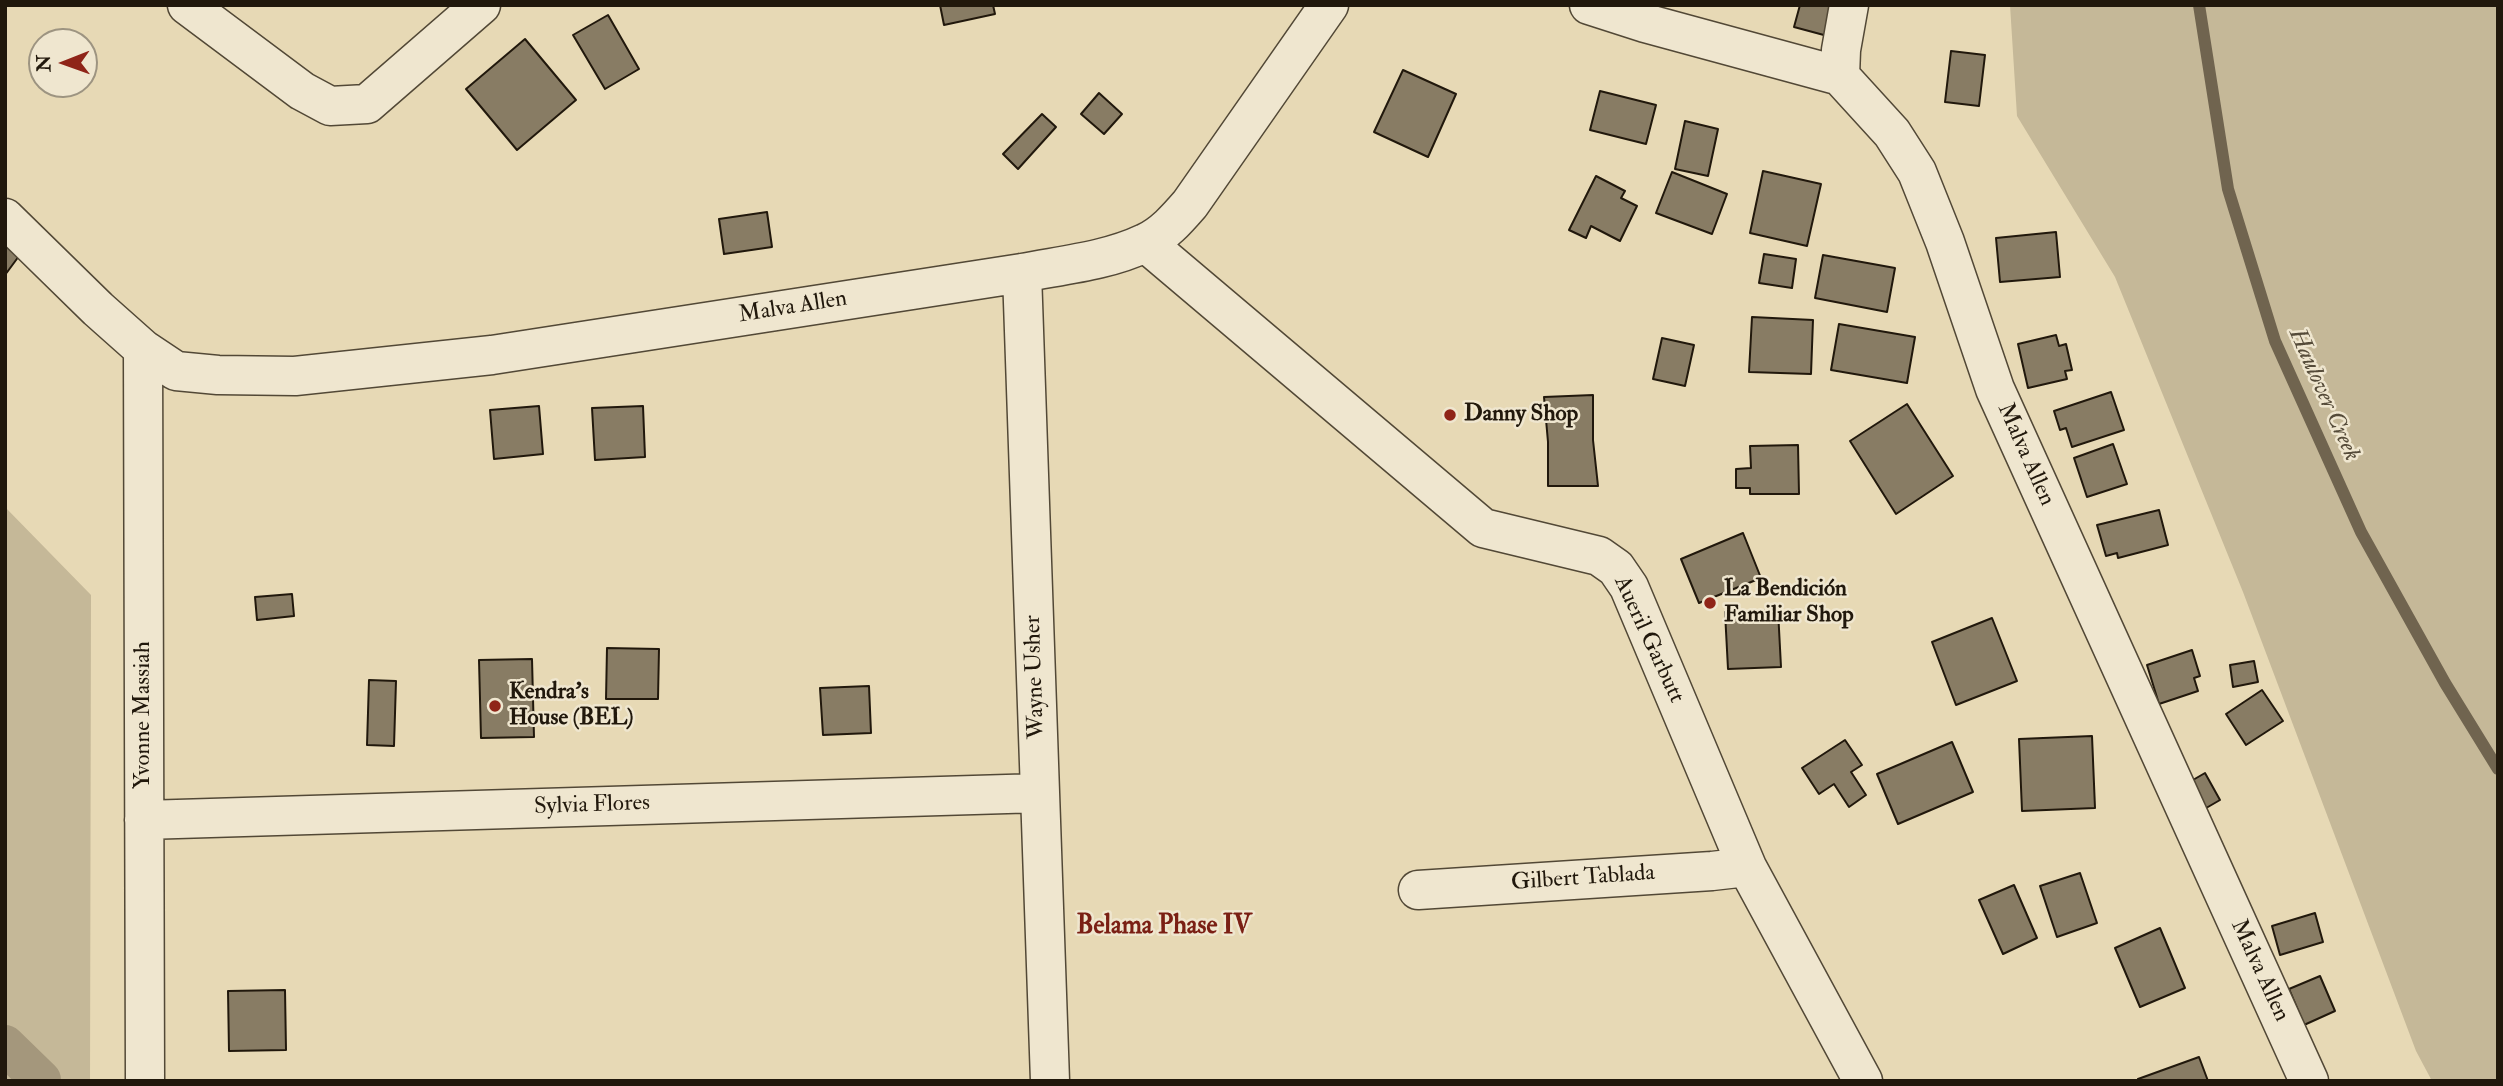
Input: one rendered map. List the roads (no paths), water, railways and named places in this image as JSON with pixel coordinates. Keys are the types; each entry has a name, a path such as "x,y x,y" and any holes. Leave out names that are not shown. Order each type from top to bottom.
{"street":[{"path":"187,5 302,91 330,106 367,104 481,5"},
{"name":"Malva Allen","path":"5,218 143,349 177,371 218,375 295,376 492,355 1023,273 1105,257 1146,243 1171,226 1191,204 1329,5"},
{"path":"1589,5 1840,76 1841,50 1849,5"},
{"name":"Malva Allen","path":"1840,76 1892,133 1917,172 1945,242 1995,389 2309,1081"},
{"name":"Aueril Garbutt","path":"1146,243 1483,528 1599,556 1616,568 1629,587 1747,867 1863,1081"},
{"name":"Wayne Usher","path":"1023,273 1050,1081"},
{"name":"Yvonne Massiah","path":"143,349 145,1081"},
{"name":"Sylvia Flores","path":"144,820 1040,793"},
{"name":"Gilbert Tablada","path":"1418,890 1747,867"}],"waterway":[{"name":"Haulover Creek","path":"2199,5 2228,189 2275,341 2361,532 2445,683 2498,769"},
{"path":"5,1045 41,1080"}],"place":[{"name":"Danny Shop","path":"1450,415"},
{"name":"La Bendición Familiar Shop","path":"1710,603"},
{"name":"Kendra’s House (BEL)","path":"495,706"}],"district":[{"name":"Belama Phase IV","path":"1164,927"}]}
